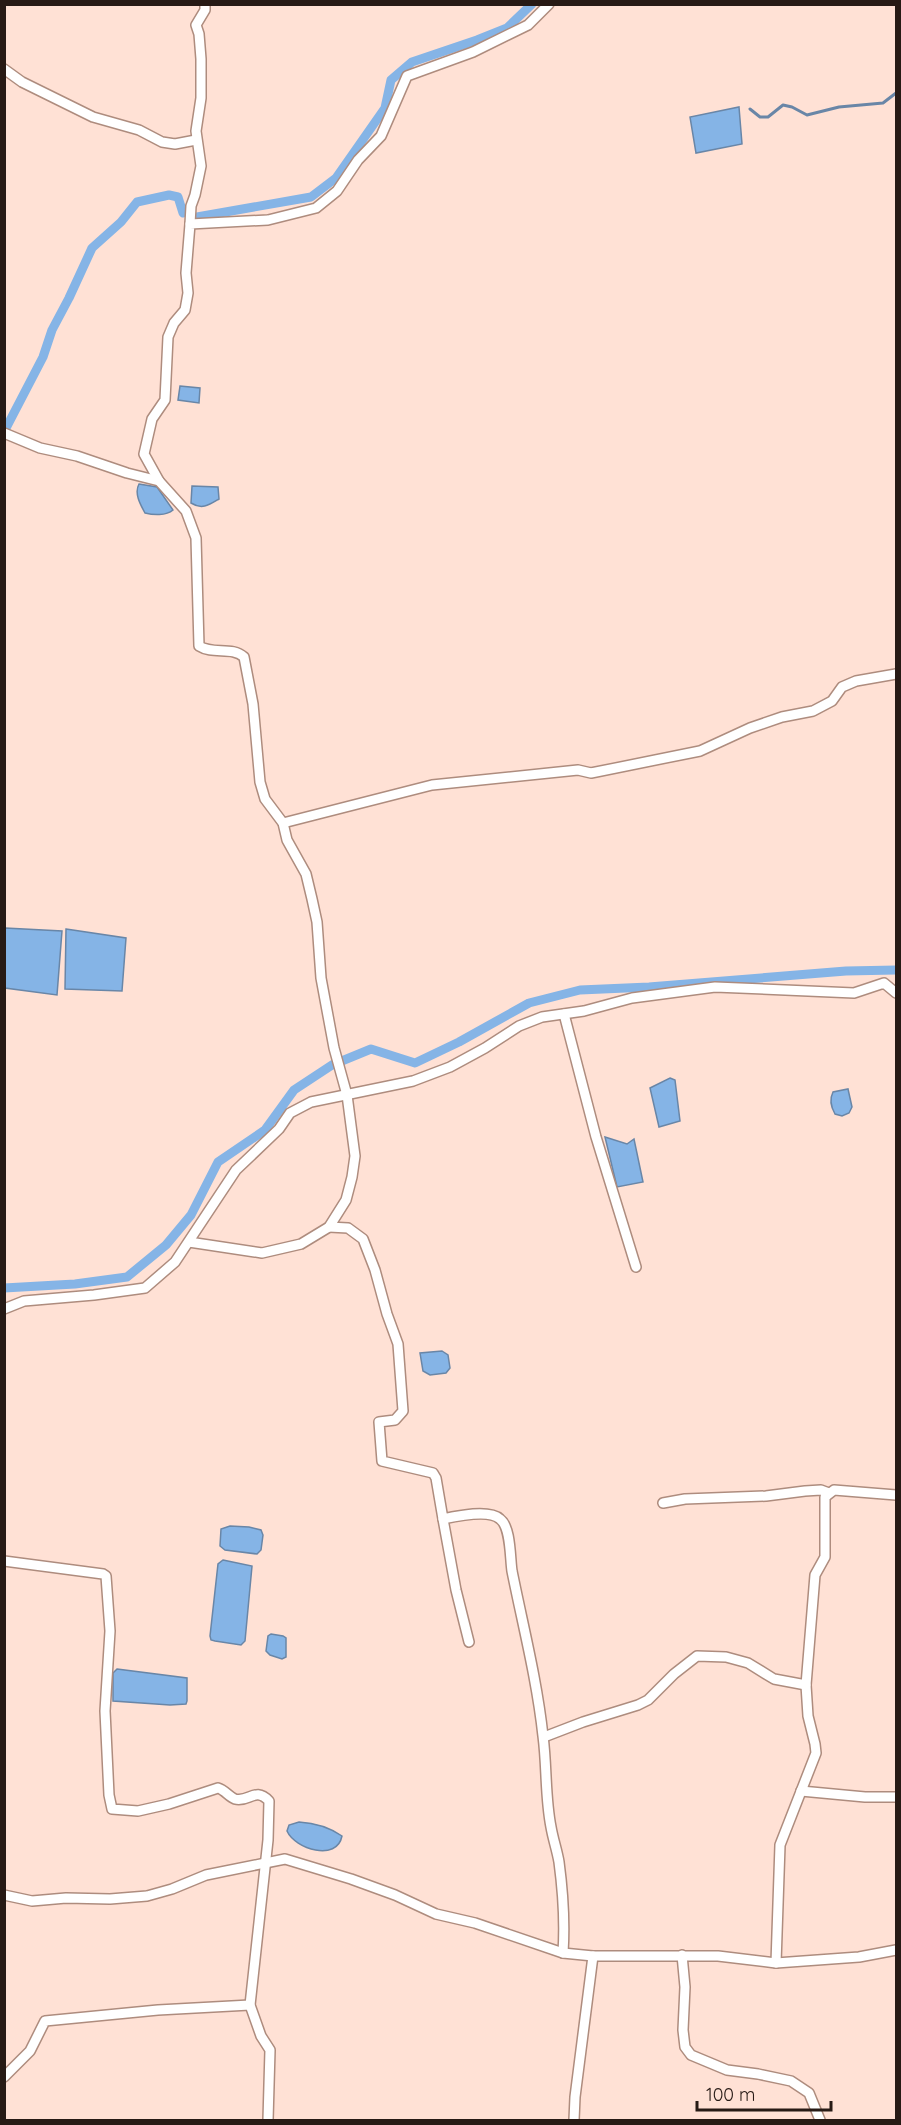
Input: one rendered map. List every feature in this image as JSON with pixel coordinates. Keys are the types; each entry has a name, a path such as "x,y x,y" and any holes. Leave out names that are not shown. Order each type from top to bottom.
{"street":[{"path":"189,1242 262,1253 301,1244 329,1227 346,1200 355,1156 347,1095 334,1048 321,978 317,922 312,899 306,874 287,840 283,823 264,799 260,782 253,704 244,657 238,652 205,650 199,646 196,538 186,511 159,481 144,454 152,419 165,400 168,337 174,323 185,310 188,293 186,273 191,206 201,166 196,140 201,98 201,59 196,25 205,10 205,4"},
{"path":"190,224 268,220 316,208 337,191 358,160 381,136 407,76 440,62 473,52 528,25 549,4"},
{"path":"4,69 22,82 93,117 139,130 162,142 175,144 196,140"},
{"path":"4,434 40,448 76,456 159,481"},
{"path":"283,823 432,785 578,770 591,773 700,751 760,724 813,711 832,701 842,687 856,681 897,674"},
{"path":"4,1309 24,1301 145,1288 175,1262 236,1170 279,1129 290,1113 311,1102 386,1088 450,1067 519,1026 542,1017 584,1011 632,998 715,987 854,993 885,982 897,993"},
{"path":"564,1014 596,1137 636,1267"},
{"path":"329,1227 348,1228 363,1239 375,1270 398,1344 403,1411 395,1420 379,1422 382,1461 432,1473 436,1478 456,1590 469,1642"},
{"path":"663,1503 820,1490 829,1493"},
{"path":"776,1963 780,1845 816,1753 816,1744 808,1716 806,1685 815,1575 825,1557 825,1497 834,1490 897,1495"},
{"path":"443,1519 469,1514 487,1515 499,1517 506,1525 544,1737 549,1818 559,1861 564,1924 563,1953"},
{"path":"4,1561 106,1576 110,1631 105,1711 109,1795 112,1809 138,1812 218,1788 233,1798 241,1800 256,1794 264,1796 269,1801 268,1840 250,2005 261,2036 270,2050 268,2121"},
{"path":"544,1737 639,1705 648,1700 674,1674 698,1656 726,1657 748,1663 774,1679 806,1685"},
{"path":"801,1791 865,1797 897,1797"},
{"path":"4,1895 32,1900 147,1896 206,1875 285,1859 395,1895 436,1914 475,1923 563,1953 593,1956 718,1956 776,1963 859,1956 897,1950"},
{"path":"682,1955 685,1987 683,2030 685,2047 691,2055 727,2070 791,2081 809,2092 820,2121"},
{"path":"574,2121 593,1956"},
{"path":"4,2077 30,2051 45,2021 158,2010 250,2005"}],"water":[{"path":"739,107 742,144 696,153 690,117"},
{"path":"180,386 200,388 199,403 178,400"},
{"path":"139,484 157,487 173,510 156,515 145,513 137,495"},
{"path":"192,486 218,487 219,499 205,506 195,505 191,503"},
{"path":"5,928 62,931 57,995 5,988"},
{"path":"66,929 126,938 122,991 65,989"},
{"path":"670,1078 675,1080 680,1121 659,1127 650,1088"},
{"path":"848,1089 852,1107 849,1113 842,1116 835,1114 831,1103 833,1092"},
{"path":"605,1137 627,1144 634,1139 643,1182 617,1187"},
{"path":"442,1351 448,1355 450,1368 446,1373 430,1375 423,1371 420,1353"},
{"path":"230,1526 261,1530 263,1535 261,1550 257,1554 225,1550 220,1546 221,1529"},
{"path":"223,1560 252,1566 245,1641 241,1645 211,1640 210,1636 218,1564"},
{"path":"271,1634 286,1638 286,1657 282,1659 266,1651 268,1636"},
{"path":"117,1669 187,1678 186,1704 113,1701 113,1673"},
{"path":"299,1822 322,1826 337,1833 342,1836 339,1844 325,1851 298,1843 287,1831 289,1825"}],"waterway":[{"path":"197,217 311,197 336,178 385,108 391,80 412,62 507,28 532,4"},
{"path":"750,109 760,117 768,117 783,105 807,115 839,107 883,103 896,93"},
{"path":"4,432 43,357 52,330 92,248 121,222 137,202 169,195 178,197 183,213"},
{"path":"4,1288 75,1284 127,1277 166,1245 191,1215 218,1162 265,1130 294,1090 332,1065 371,1049 415,1063 459,1042 529,1003 580,990 649,987 846,971 896,970"}]}
